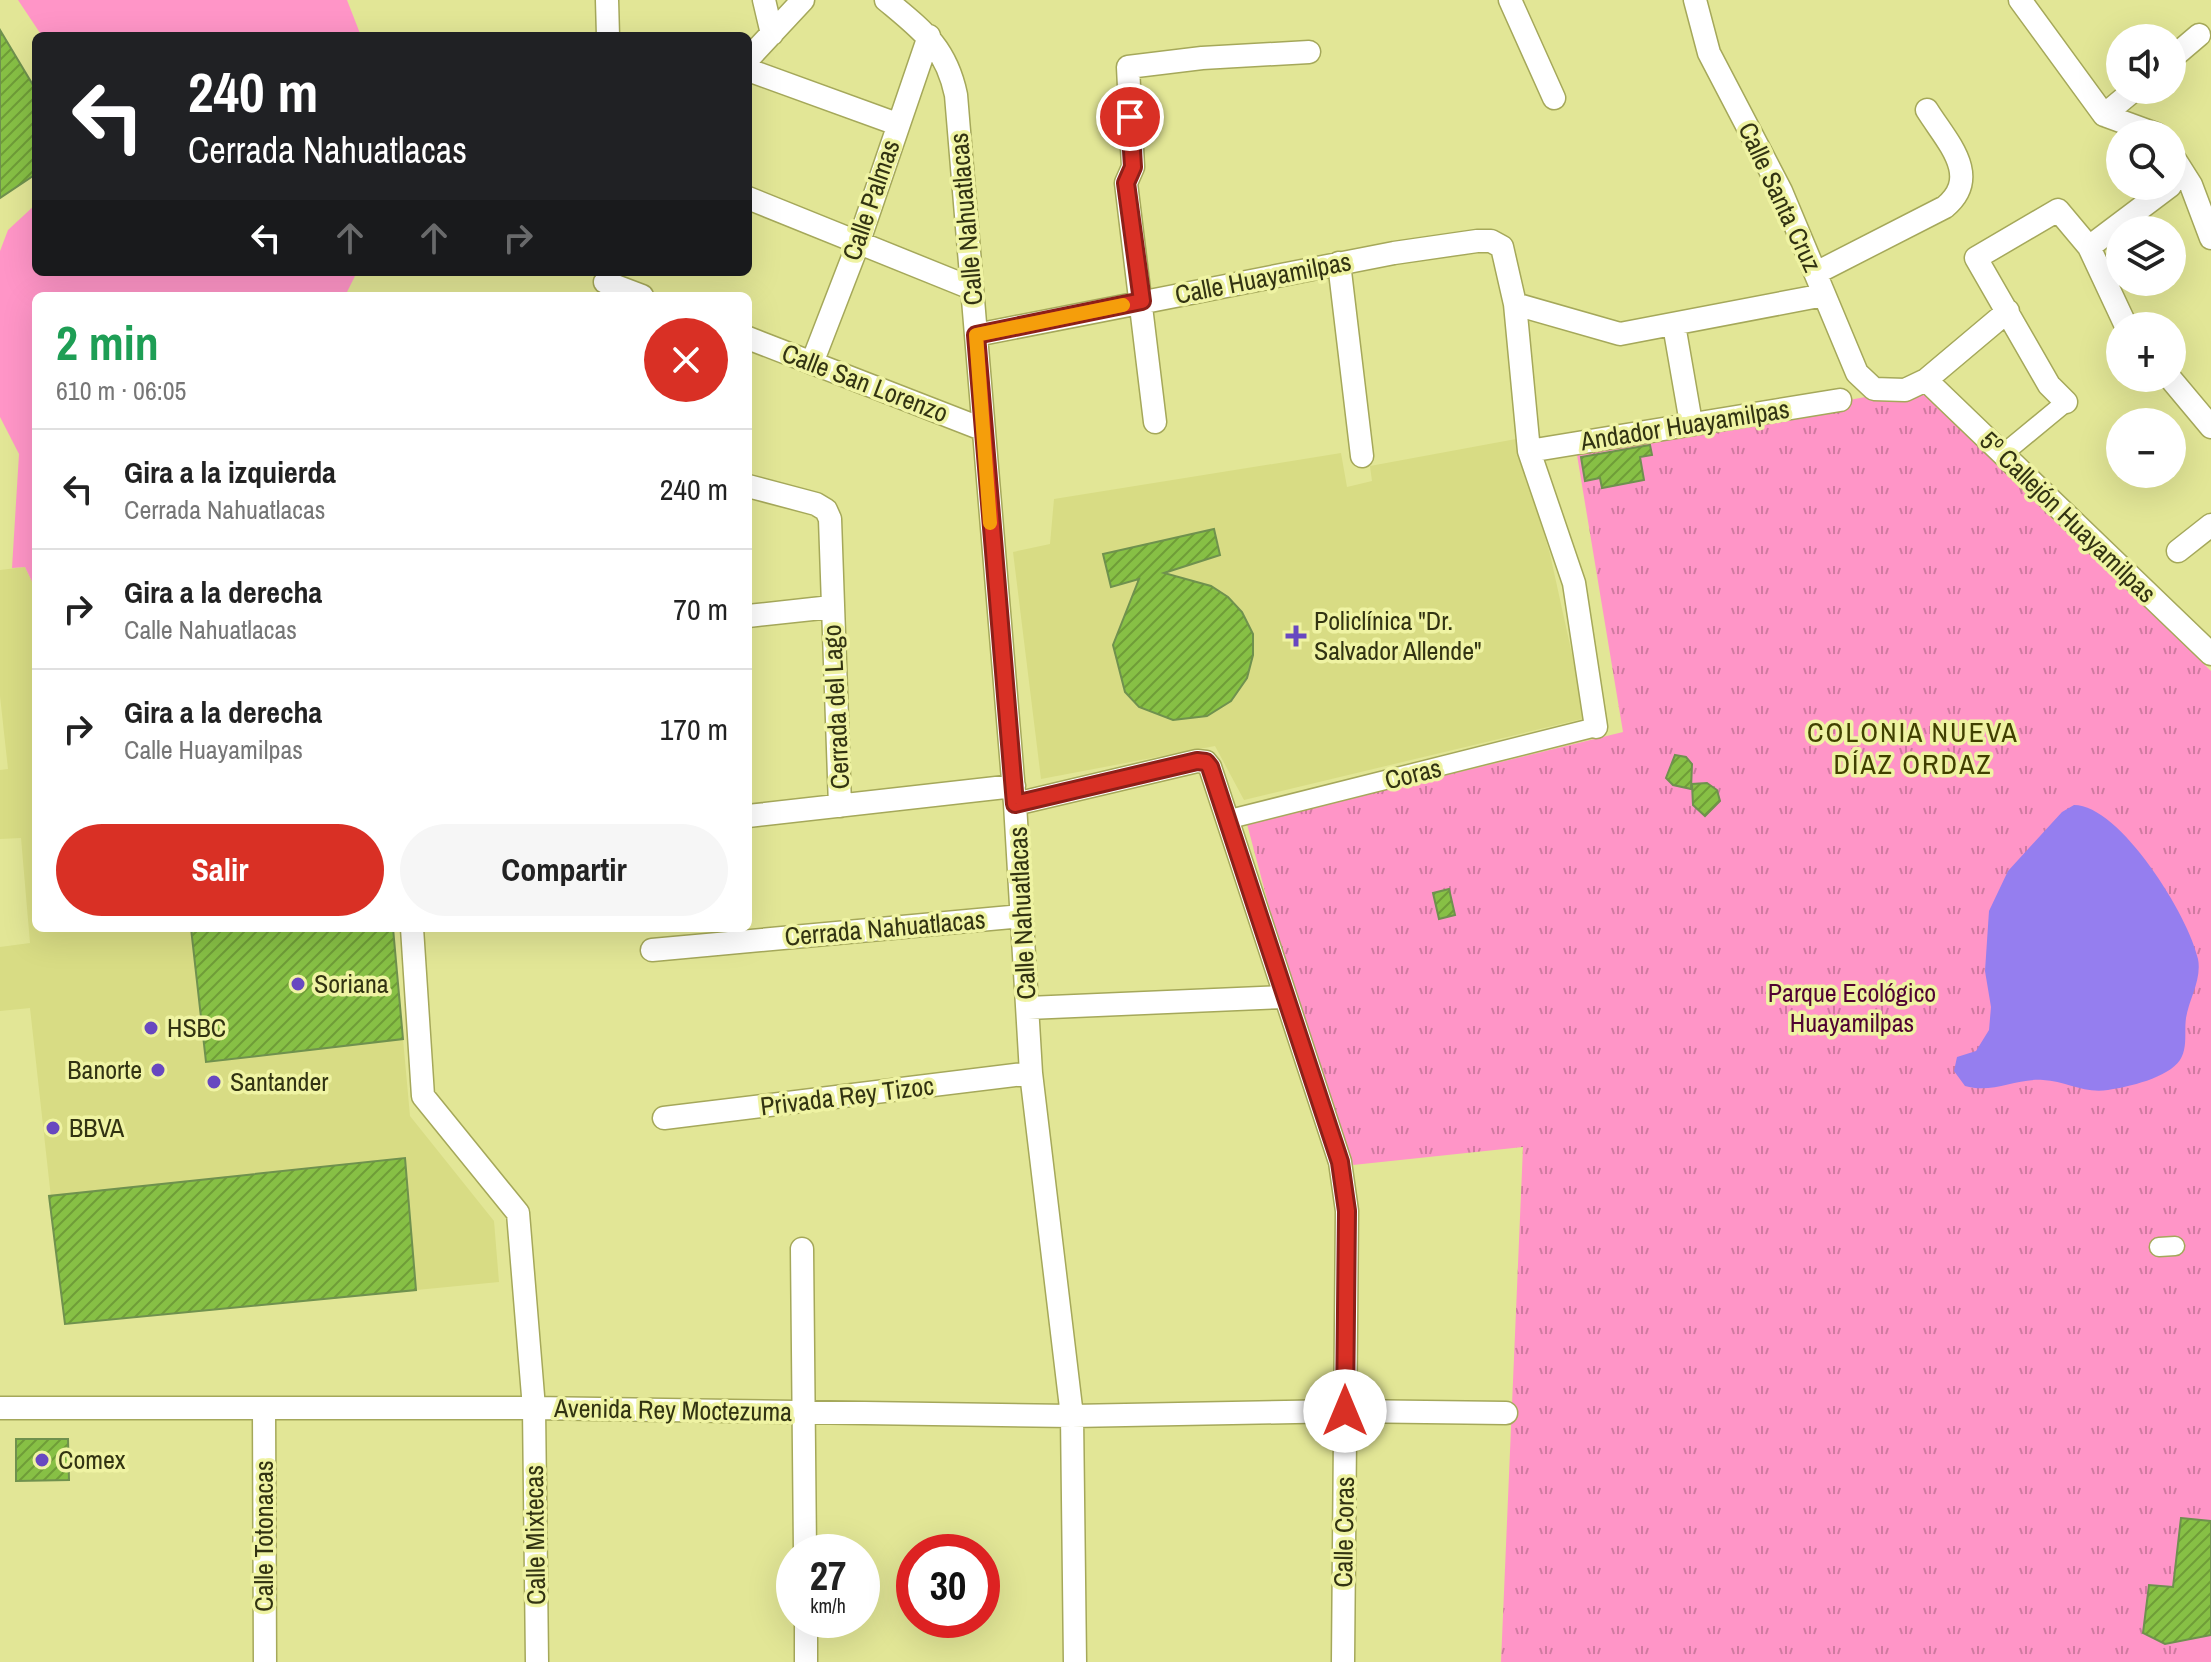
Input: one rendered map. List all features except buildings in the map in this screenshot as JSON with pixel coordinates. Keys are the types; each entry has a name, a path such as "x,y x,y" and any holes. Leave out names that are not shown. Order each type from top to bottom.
{"street":[{"path":"607,0 608,32"},
{"path":"764,0 772,34"},
{"path":"752,55 803,0"},
{"name":"Calle Nahuatlacas","path":"886,0 929,36 950,66 956,95 1014,795 1031,1073 1072,1416 1075,1662"},
{"path":"1510,0 1554,98"},
{"name":"Calle Santa Cruz","path":"1695,0 1709,53 1781,191 1857,373 1859,396"},
{"path":"2020,0 2104,115 2118,120"},
{"path":"2186,46 2199,35"},
{"name":"Calle Palmas","path":"812,363 858,244 929,36"},
{"path":"1155,422 1126,183 1133,167 1128,67 1202,58 1309,52"},
{"path":"752,71 897,124"},
{"path":"2104,115 2117,104"},
{"path":"1816,273 1945,207 1956,197 1963,184 1964,169 1927,110"},
{"path":"2186,181 2211,174"},
{"path":"2186,195 2211,238"},
{"path":"752,200 971,288"},
{"path":"2089,247 2155,200"},
{"path":"2003,454 2066,402 2049,385 1976,258 2058,210 2089,247 2119,312"},
{"name":"Calle Huayamilpas","path":"976,335 1339,263 1477,241 1491,241 1502,247 1515,304"},
{"path":"1339,263 1362,456"},
{"path":"604,283 630,292"},
{"path":"1596,727 1574,583 1529,451 1515,304 1620,334 1824,295"},
{"path":"1926,380 2008,311"},
{"path":"1674,325 1691,423"},
{"name":"Calle San Lorenzo","path":"752,340 982,429"},
{"name":"Andador Huayamilpas","path":"1529,451 1905,390 1926,380"},
{"name":"5º Callejón Huayamilpas","path":"1926,380 2211,654"},
{"path":"2182,392 2211,427"},
{"name":"Cerrada del Lago","path":"752,487 826,510 830,519 840,806"},
{"path":"2178,551 2211,525"},
{"name":"Cerrada del Lago","path":"752,616 831,607"},
{"name":"Coras","path":"1230,819 1596,727"},
{"name":"Calle Coras","path":"1014,795 1197,761 1206,762 1210,767 1230,819 1284,997 1340,1162 1347,1211 1343,1662"},
{"path":"752,816 840,806 1014,795"},
{"name":"Cerrada Nahuatlacas","path":"652,950 1022,916"},
{"name":"Calle Mixtecas","path":"412,932 423,1096 518,1213 534,1408 537,1662"},
{"path":"1028,1008 1284,997"},
{"name":"Privada Rey Tizoc","path":"664,1118 1031,1073"},
{"path":"802,1249 805,1534"},
{"name":"Avenida Rey Moctezuma","path":"0,1408 534,1408 1072,1416 1345,1411 1506,1413"},
{"name":"Calle Totonacas","path":"264,1409 265,1662"},
{"path":"806,1638 806,1662"}],"shaded area":[{"name":"Policlínica \"Dr. Salvador Allende\"","path":"1516,439 1550,554 1586,718 1244,800 1215,746 1041,779 1013,552 1050,544 1054,499 1341,453 1347,487 1372,481 1370,466"},
{"path":"25,567 32,582 32,932 393,932 410,1116 494,1221 499,1282 65,1324 30,1008 0,1011 0,947 30,943 21,838 0,839 0,770 8,769 0,696 0,570"},
{"path":"2074,805 2092,810 2112,823 2131,842 2167,891 2192,940 2199,966 2186,1018 2182,1055 2174,1066 2157,1077 2108,1090 2091,1090 2043,1080 1985,1088 1965,1086 1954,1071 1957,1057 1976,1051 1989,1030 1991,1007 1985,971 1989,911 2008,871 2062,812"}],"green space":[{"path":"18,0 347,0 359,32 39,32"},
{"path":"32,208 32,276 355,276 347,292 32,292 32,582 25,567 12,568 19,454 0,417 0,251 8,230"},
{"name":"Parque Ecológico Huayamilpas","path":"1921,387 2211,671 2211,1662 1501,1662 1523,1147 1353,1165 1296,1008 1247,824 1623,732 1576,449"}],"slow traffic":[{"path":"990,523 976,335 1123,305"}],"place":[{"name":"Policlínica \"Dr. Salvador Allende\"","path":"1296,636"},
{"name":"Soriana","path":"298,984"},
{"name":"HSBC","path":"151,1028"},
{"name":"Banorte","path":"158,1070"},
{"name":"Santander","path":"214,1082"},
{"name":"BBVA","path":"53,1128"},
{"name":"Comex","path":"42,1460"}],"district":[{"name":"COLONIA NUEVA DÍAZ ORDAZ","path":"1913,748"}],"route":[{"path":"1130,117 1133,167 1126,183 1142,301 976,335 1015,804 1197,761 1206,762 1210,767 1230,819 1284,997 1340,1162 1347,1211 1345,1411"}]}
